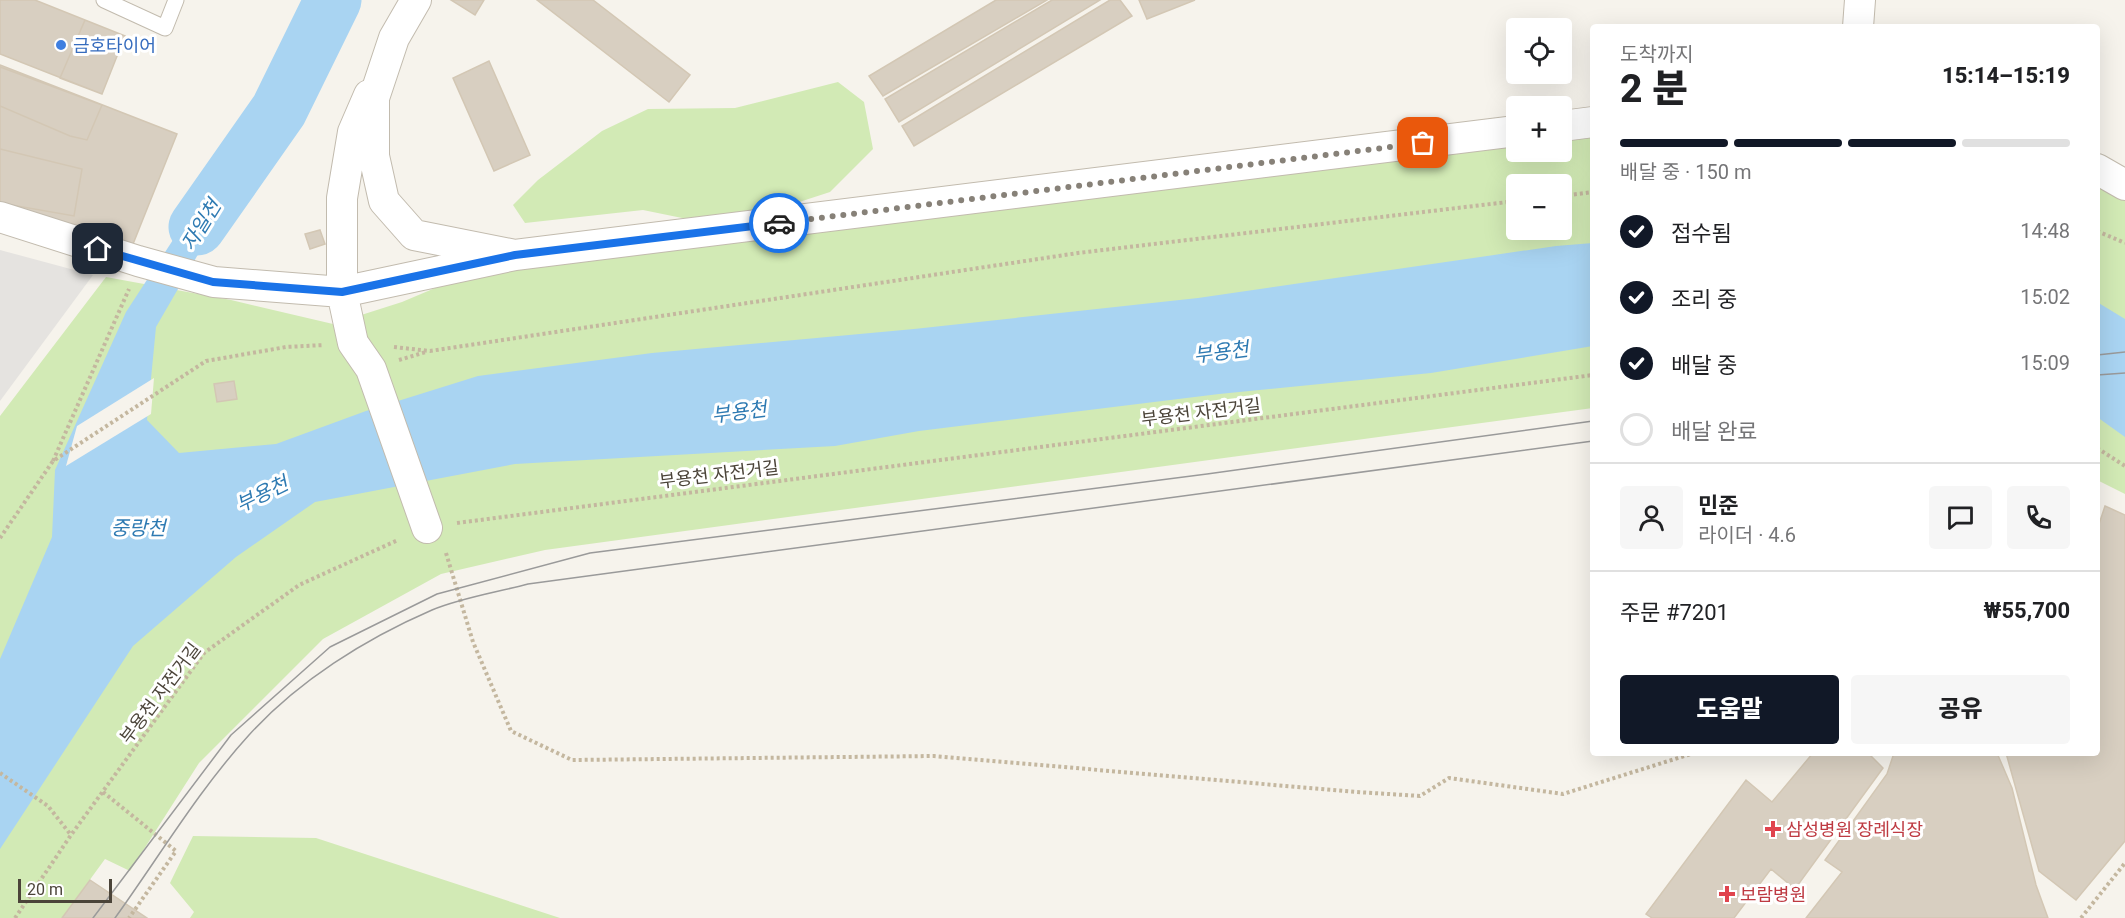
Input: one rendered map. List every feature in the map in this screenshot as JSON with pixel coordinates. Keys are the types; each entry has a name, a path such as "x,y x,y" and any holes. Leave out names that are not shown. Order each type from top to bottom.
{"street":[{"path":"416,0 394,38 353,132 342,198 342,292 353,343 371,369 432,527"},
{"path":"1858,24 1860,0"},
{"path":"394,38 374,98 374,156 384,201 414,235 515,255"},
{"path":"1572,125 1590,122"},
{"path":"0,218 213,282 342,292 515,255 1506,133"},
{"path":"2100,171 2125,185"}],"lane":[{"path":"104,0 165,28 176,0"}],"path":[{"path":"1572,195 1590,192"},
{"path":"52,461 206,361 286,347 353,343 430,351 1078,253 1506,202"},
{"path":"2100,232 2125,243"},
{"path":"0,538 52,461 142,262"},
{"name":"부용천 자전거길","path":"15,918 71,835 204,653 299,585 363,554 432,527 486,517 1590,375"},
{"path":"2100,450 2125,466"},
{"path":"432,527 473,642 511,731 572,760 934,756 1420,796 1449,778 1563,794 1684,756"},
{"path":"0,773 48,806 71,835"},
{"path":"103,792 176,851 129,918"},
{"path":"2081,918 2125,862"}],"green space":[{"path":"838,82 864,102 873,149 830,192 790,205 687,219 643,210 525,223 513,205 538,180 602,131 648,109 735,108"},
{"path":"1590,132 1590,408 545,550 441,574 323,639 199,763 130,871 105,859 62,918 0,918 0,416 106,277 231,300 333,324 402,302 447,283 527,265 1506,143 1506,162 1572,162 1572,135"},
{"path":"2100,174 2125,190 2125,494 2100,482"},
{"path":"193,836 316,838 560,918 190,918 194,912 170,883"}],"shaded area":[{"path":"0,250 93,275 0,401"}],"water":[{"name":"중랑천","path":"229,154 248,168 156,327 147,420 179,453 276,444 366,411 478,376 652,353 914,329 1198,298 1556,246 1590,243 1590,346 1431,373 1219,394 919,431 835,446 515,464 315,502 236,557 133,646 0,849 0,659 52,537 55,470 126,312"},
{"path":"2100,304 2125,319 2125,437 2100,419"}],"pier":[{"path":"154,378 151,414 66,466 77,426"}],"building":[{"name":"금호타이어","path":"0,0 35,0 125,36 102,94 0,54"},
{"path":"451,0 484,0 475,15"},
{"path":"537,0 593,0 690,75 669,102"},
{"path":"996,0 1047,0 883,96 869,76"},
{"path":"1052,0 1100,0 899,122 885,99"},
{"path":"1110,0 1120,0 1132,16 914,146 902,126"},
{"path":"1139,0 1195,0 1147,19"},
{"path":"85,20 125,36 102,94 60,78"},
{"path":"489,61 530,155 494,171 453,78"},
{"path":"0,65 177,134 133,244 0,204"},
{"path":"0,67 102,105 87,140 70,136 0,106"},
{"path":"0,149 82,169 74,216 0,203"},
{"path":"320,230 325,244 310,249 305,234"},
{"path":"234,381 237,399 217,402 214,384"},
{"path":"2105,506 2125,515 2125,841 2076,900 2039,871 2007,756 2100,756 2100,521"},
{"path":"1810,756 1871,756 1883,768 1795,889 1771,869 1734,918 1652,918 1646,914 1746,780 1772,802"},
{"path":"1893,756 1998,756 2012,788 2036,885 2048,918 1806,918 1842,872 1825,860 1887,774"},
{"path":"90,880 147,918 62,918"}],"waterway":[{"name":"자일천","path":"197,227 279,110 333,0"}],"tram line":[{"path":"2100,355 2125,352"},
{"path":"2100,375 2125,373"},
{"path":"93,918 231,735 330,647 437,594 590,553 1207,474 1590,421"},
{"path":"115,918 230,756 268,715 311,679 358,648 407,621 455,602 528,584 1590,441"}],"way so far":[{"path":"779,223 1423,143"}],"place":[{"name":"금호타이어","path":"61,45"},
{"name":"삼성병원 장례식장","path":"1773,829"},
{"name":"보람병원","path":"1727,894"}],"route":[{"path":"98,249 213,282 342,292 515,255 779,223"}],"water label":[{"name":"부용천","path":"1221,352"},
{"name":"부용천","path":"739,412"},
{"name":"부용천","path":"262,494"}]}
